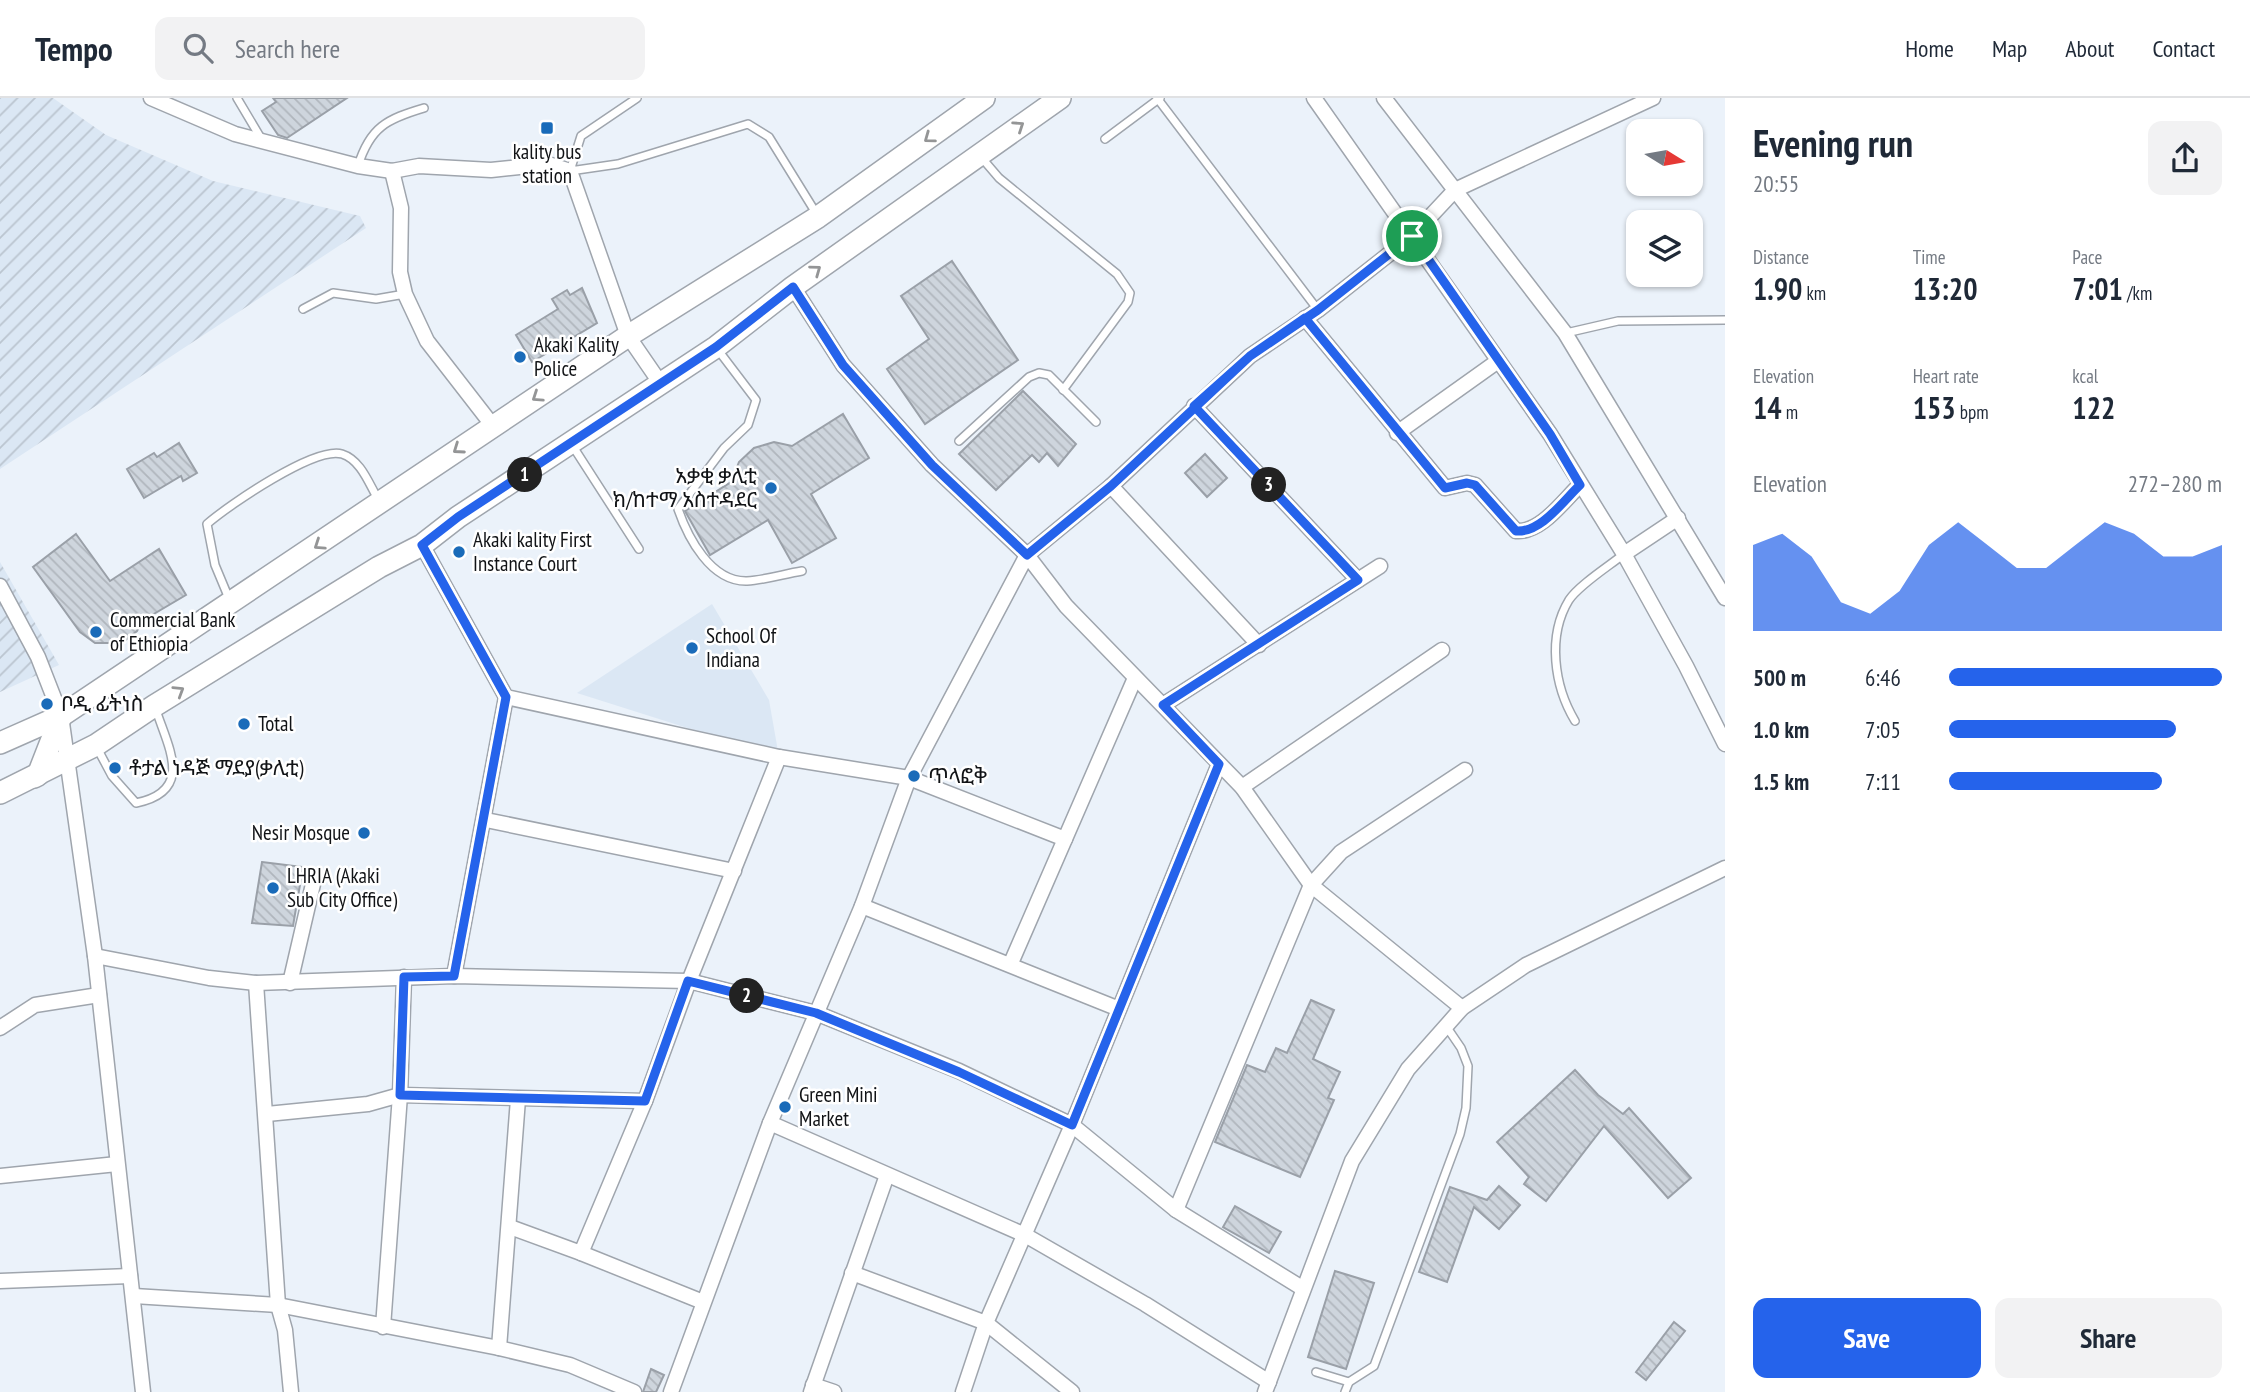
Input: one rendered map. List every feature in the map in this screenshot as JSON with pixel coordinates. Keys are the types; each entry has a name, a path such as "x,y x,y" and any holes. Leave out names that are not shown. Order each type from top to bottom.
{"main road":[{"path":"0,743 61,716 628,336 818,217 984,98"},
{"path":"0,793 96,745 154,706 379,567 422,545 458,517 716,347 793,287 1060,98"},
{"path":"0,799 37,775 61,716"}],"street":[{"path":"151,98 179,113 264,144 358,166 392,171 419,166 491,170 548,164 570,171 628,336 661,384"},
{"path":"1314,98 1550,434 1624,554 1686,666 1725,744"},
{"path":"1384,98 1565,333 1725,598"},
{"path":"671,1392 770,1123 862,906 909,778 1027,555 1111,486 1250,356 1318,310 1412,236 1455,190 1654,98"},
{"path":"392,171 401,208 400,272 405,293 427,341 493,426"},
{"path":"793,287 843,365 932,465 1027,555 1066,606 1242,787 1311,885 1462,1008"},
{"path":"1305,318 1445,488 1467,483 1475,485 1516,531 1526,532 1536,527 1580,485"},
{"path":"1397,433 1498,360"},
{"path":"1194,406 1358,580"},
{"path":"1111,486 1259,645"},
{"path":"1624,554 1678,517"},
{"path":"422,545 506,697 486,820 454,976"},
{"path":"1163,705 1380,566"},
{"path":"0,586 38,657 61,716 95,956 143,1392"},
{"path":"1242,787 1442,650"},
{"path":"1011,964 1135,678"},
{"path":"506,697 779,758 909,778 1065,839"},
{"path":"581,1253 645,1101 688,981 779,758"},
{"path":"963,1392 986,1323 1072,1125 1219,764"},
{"path":"1176,1210 1311,885 1341,852 1465,770"},
{"path":"486,820 734,871"},
{"path":"770,1123 1025,1235 1267,1387 1352,1161 1408,1069 1462,1008 1526,965 1725,868"},
{"path":"290,982 313,884"},
{"path":"862,906 1119,1009"},
{"path":"95,956 209,978 256,983 454,976 688,981 816,1013 959,1072 1072,1125 1176,1210 1302,1288"},
{"path":"383,1327 400,1095 404,977"},
{"path":"256,983 278,1305 285,1330 291,1392"},
{"path":"0,1028 35,1005 99,995"},
{"path":"267,1114 368,1104 400,1095 645,1101"},
{"path":"499,1348 518,1099"},
{"path":"0,1176 117,1164"},
{"path":"834,1392 812,1388 887,1175"},
{"path":"510,1227 703,1301"},
{"path":"852,1273 986,1323 1072,1392"},
{"path":"0,1281 130,1276"},
{"path":"134,1296 278,1305 499,1348 570,1365 634,1392"}],"lane":[{"path":"237,98 264,144"},
{"path":"637,98 581,136 570,171 618,163 748,124 769,137 818,217"},
{"path":"1105,139 1158,98 1318,310"},
{"path":"358,166 364,147 380,126 391,117 424,108"},
{"path":"978,154 999,177 1117,274 1130,293 1128,302 1063,390"},
{"path":"303,309 333,293 376,299 405,293"},
{"path":"1565,333 1618,321 1725,320"},
{"path":"716,347 755,400 748,425 724,449 678,509 685,529 716,572 744,581 802,571"},
{"path":"959,441 1029,377 1039,373 1049,375 1096,422"},
{"path":"571,444 639,549"},
{"path":"231,604 207,536 207,524 222,511 319,453 342,454 356,463 380,503"},
{"path":"1575,720 1564,702 1555,658 1557,629 1570,598 1624,554"},
{"path":"96,745 112,776 136,803 149,800 165,790 174,776 173,762 154,706"},
{"path":"1345,1392 1349,1382 1374,1366 1460,1134 1469,1093 1468,1066 1461,1048 1446,1026"},
{"path":"1316,1372 1349,1382"}],"shaded area":[{"path":"0,98 53,98 106,135 213,181 360,216 366,228 0,469"},
{"path":"0,562 59,665 0,692"},
{"name":"School Of Indiana","path":"712,604 769,700 779,757 577,693"}],"building":[{"path":"273,98 347,98 287,138 278,135 262,111 276,102"},
{"path":"952,261 1018,360 925,424 887,369 929,339 901,296"},
{"path":"582,288 597,323 532,362 516,335 558,309 552,299 567,290 570,295"},
{"path":"1023,391 1076,444 1058,466 1047,453 1039,462 1032,455 996,490 959,454"},
{"name":"አቃቂ ቃሊቲ ክ/ከተማ አስተዳደር","path":"843,414 869,458 811,494 836,538 792,563 768,520 710,555 685,511 731,482 739,462 754,448 774,442 792,446"},
{"path":"179,443 197,473 183,481 181,476 144,498 127,469 154,453 157,457"},
{"path":"1205,454 1227,478 1207,497 1185,473"},
{"path":"76,534 110,581 159,549 186,595 142,621 137,631 122,643 95,643 80,632 33,567"},
{"path":"262,862 303,867 293,926 252,923"},
{"path":"1311,1000 1334,1010 1313,1059 1340,1072 1328,1098 1334,1100 1300,1177 1215,1142 1247,1065 1265,1072 1276,1048 1287,1053"},
{"path":"1575,1070 1598,1095 1623,1114 1629,1108 1691,1178 1668,1198 1604,1126 1546,1201 1524,1184 1529,1177 1497,1142"},
{"path":"1499,1186 1520,1205 1499,1229 1474,1207 1447,1282 1419,1272 1450,1187 1487,1200"},
{"path":"1235,1206 1281,1232 1269,1253 1223,1227"},
{"path":"1335,1271 1374,1283 1346,1369 1308,1357"},
{"path":"1674,1322 1685,1331 1646,1380 1636,1372"},
{"path":"651,1369 664,1375 656,1392 643,1392"}],"place":[{"name":"kality bus station","path":"547,128"},
{"name":"Akaki Kality Police","path":"520,357"},
{"name":"አቃቂ ቃሊቲ ክ/ከተማ አስተዳደር","path":"771,488"},
{"name":"Akaki kality First Instance Court","path":"459,552"},
{"name":"Commercial Bank of Ethiopia","path":"96,632"},
{"name":"School Of Indiana","path":"692,648"},
{"name":"ቦዲ ፊትነስ","path":"47,704"},
{"name":"Total","path":"244,724"},
{"name":"ቶታል ነዳጅ ማደያ(ቃሊቲ)","path":"115,768"},
{"name":"ጥላፎቅ","path":"914,776"},
{"name":"Nesir Mosque","path":"364,833"},
{"name":"LHRIA (Akaki Sub City Office)","path":"273,888"},
{"name":"Green Mini Market","path":"785,1107"}],"route":[{"path":"1412,236 1318,310 1305,318 1250,356 1194,406 1111,486 1027,555 932,465 843,365 793,287 716,347 494,496 458,517 422,545 506,697 486,820 454,976 404,977 400,1095 645,1101 688,981 816,1013 959,1072 1072,1125 1219,764 1163,705 1358,580 1194,406 1250,356 1305,318 1445,488 1467,483 1475,485 1516,531 1526,532 1536,527 1580,485 1550,434 1412,236"}]}
